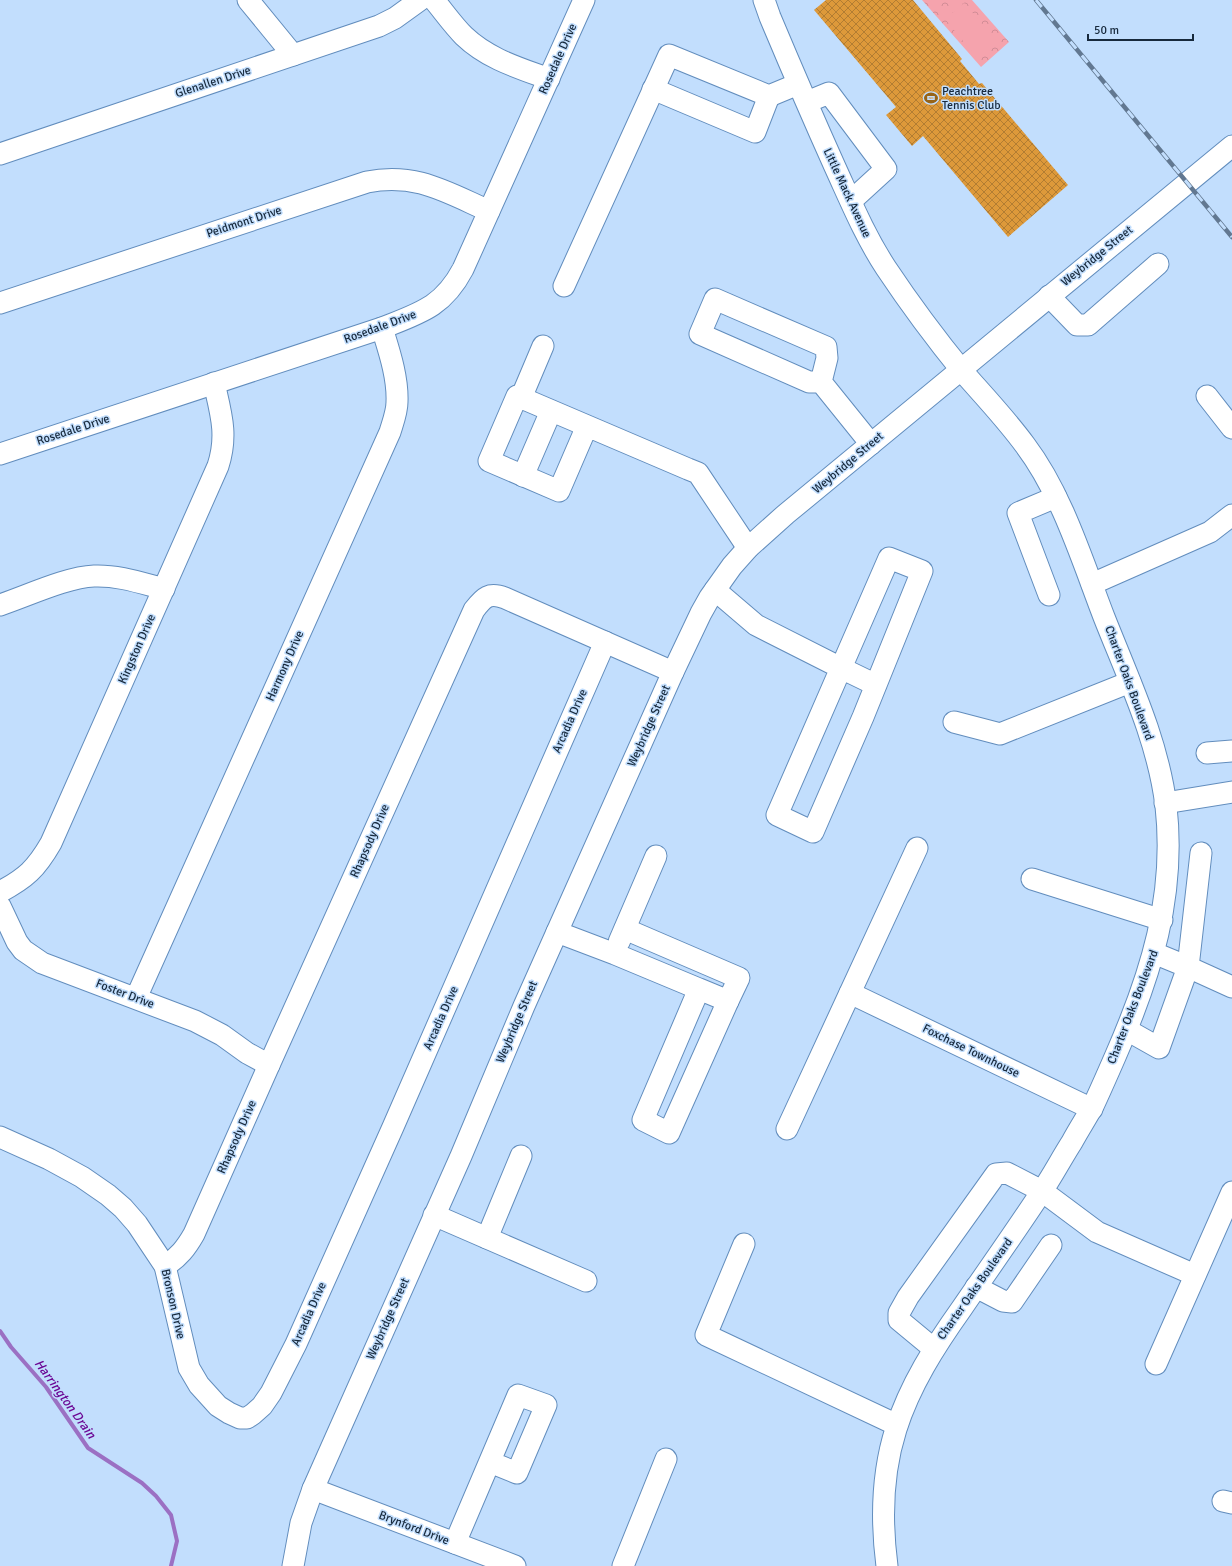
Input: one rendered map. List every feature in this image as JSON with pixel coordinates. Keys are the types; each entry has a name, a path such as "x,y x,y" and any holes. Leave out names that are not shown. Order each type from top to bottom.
{"street":[{"path":"248,0 293,55"},
{"name":"Glenallen Drive","path":"0,154 379,26 395,18 420,0"},
{"path":"434,0 454,25 474,45 496,59 549,79"},
{"name":"Rosedale Drive","path":"0,454 382,328 427,309 439,302 455,284 463,269 584,0"},
{"name":"Little Mack Avenue","path":"764,0 803,93 867,236 903,293 961,369"},
{"path":"564,286 669,54 769,96 803,93 829,93 886,169 851,201"},
{"path":"653,89 755,132 769,96"},
{"name":"Weybridge Street","path":"293,1566 301,1523 313,1489 557,932 673,672 701,613 714,590 748,548 786,514 1232,146"},
{"name":"Peidmont Drive","path":"0,303 367,182 384,178 400,179 426,184 489,211"},
{"path":"1049,296 1077,325 1088,325 1158,264"},
{"path":"715,299 826,348 827,358 821,382 809,382 700,334 715,299"},
{"name":"Harmony Drive","path":"136,998 390,432 395,416 397,390 393,366 382,328"},
{"path":"521,398 542,346"},
{"name":"Charter Oaks Boulevard","path":"886,1566 883,1522 885,1486 892,1444 897,1425 919,1375 934,1349 1042,1191 1092,1109 1126,1030 1154,953 1162,920 1168,867 1165,803 1160,772 1148,732 1092,584 1056,497 1047,477 1025,444 961,369"},
{"path":"821,382 871,444"},
{"name":"Kingston Drive","path":"0,892 28,875 36,866 51,843 218,466 222,454 224,431 214,383"},
{"path":"587,426 559,491 489,461 517,396 698,473 748,548"},
{"path":"1207,396 1232,428"},
{"path":"523,476 551,411"},
{"path":"1049,595 1018,513 1056,497"},
{"path":"1092,584 1210,532 1232,515"},
{"path":"889,558 922,571 876,685 813,832 777,815 841,668 889,558"},
{"path":"0,605 82,577 109,576 164,589"},
{"path":"714,590 756,625 876,685"},
{"name":"Rhapsody Drive","path":"166,1266 185,1250 194,1234 474,610 482,600 493,595 501,597 673,672"},
{"name":"Arcadia Drive","path":"271,1393 296,1344 393,1127 605,642"},
{"path":"954,722 1000,734 1130,682"},
{"path":"1207,753 1232,751"},
{"path":"1165,803 1232,792"},
{"path":"787,1129 917,848"},
{"path":"1126,1030 1159,1048 1188,967 1201,853"},
{"path":"615,954 624,929 656,856"},
{"path":"1032,879 1162,920"},
{"name":"Foster Drive","path":"0,906 17,942 29,955 42,963 195,1021 222,1035 247,1053 269,1065"},
{"path":"624,929 739,978 669,1133 643,1120 699,989"},
{"path":"557,932 615,954 728,1001"},
{"path":"1154,953 1232,987"},
{"name":"Foxchase Townhouse","path":"850,993 1092,1109"},
{"name":"Bronson Drive","path":"0,1137 49,1159 82,1177 108,1195 137,1224 166,1266 189,1368 199,1385 218,1406 228,1413 240,1418 247,1418 262,1406 271,1393"},
{"path":"487,1238 521,1156"},
{"path":"934,1349 899,1320 899,1313 908,1297 996,1174 1007,1173 1042,1191 1097,1232 1196,1275"},
{"path":"1156,1364 1232,1192"},
{"path":"434,1215 586,1281"},
{"path":"744,1244 706,1335 897,1425"},
{"path":"976,1287 1003,1301 1012,1302 1051,1245"},
{"path":"623,1566 666,1459"},
{"path":"455,1543 490,1462"},
{"name":"Brynford Drive","path":"313,1489 515,1566"}],"green space":[{"path":"922,0 972,0 1009,42 981,67"},
{"path":"964,3 996,40 976,57 945,19"}],"building":[{"path":"826,0 913,0 962,59 960,61 979,84 982,83 1068,185 1008,237 923,136 912,146 886,115 896,107 814,10"}],"waterway":[{"name":"Harrington Drain","path":"0,1331 11,1347 46,1387 88,1448 142,1483 156,1496 171,1515 177,1541 171,1566"}],"railway":[{"path":"1036,0 1232,237"}],"place":[{"name":"Peachtree Tennis Club","path":"931,98"}]}
